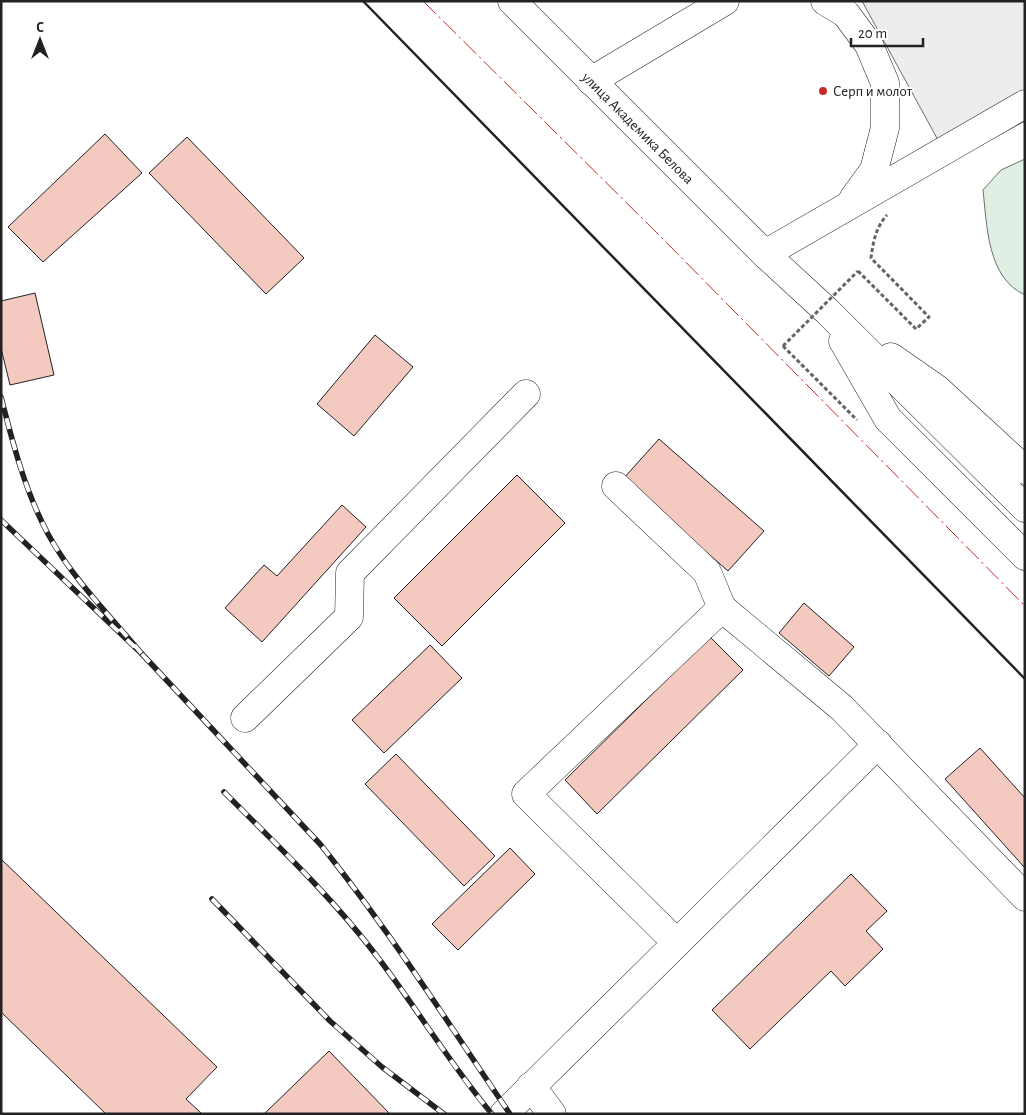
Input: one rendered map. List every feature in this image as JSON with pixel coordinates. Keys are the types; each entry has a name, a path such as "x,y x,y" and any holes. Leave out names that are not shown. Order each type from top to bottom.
{"main road":[{"name":"улица Академика Белова","path":"512,1 765,254 827,311"},
{"path":"592,81 725,1"},
{"path":"825,1 846,14 869,45 885,83 886,128 874,170 848,206"},
{"path":"765,254 1025,104"},
{"path":"827,311 937,389 1025,470"},
{"path":"827,311 1025,508"},
{"path":"827,311 888,419 1025,556"},
{"path":"245,718 349,617 350,573 526,394"},
{"path":"616,486 707,572 722,608 830,697 878,744 1025,897"},
{"path":"677,943 526,794 722,608"},
{"path":"504,1114 878,744"},
{"path":"531,1086 552,1114"}],"path":[{"path":"827,390 783,346 858,271 916,329 929,317 870,258 874,238 882,221 888,214"}],"green space":[{"path":"1025,159 1025,295 1012,287 996,264 988,234 983,190 1001,170"}],"shaded area":[{"path":"862,1 1025,1 1025,121 950,162"}],"building":[{"path":"105,134 142,173 43,262 8,227"},
{"path":"187,137 304,258 266,294 149,173"},
{"path":"35,293 54,375 10,385 1,348 1,301"},
{"path":"375,335 413,367 354,436 317,404"},
{"path":"659,439 764,531 728,571 623,479"},
{"path":"517,475 565,523 442,646 394,598"},
{"path":"342,505 366,527 262,642 225,608 264,565 277,576"},
{"path":"804,603 854,647 829,676 779,633"},
{"path":"710,637 743,670 597,814 565,780"},
{"path":"430,645 462,678 384,753 352,720"},
{"path":"980,748 1025,798 1025,868 945,779"},
{"path":"396,754 495,856 464,886 365,784"},
{"path":"510,848 535,874 458,950 432,924"},
{"path":"1,859 217,1067 186,1099 202,1114 106,1114 1,1012"},
{"path":"851,874 887,911 866,931 883,949 845,986 831,971 750,1049 712,1010"},
{"path":"329,1051 390,1114 264,1114"}],"railway":[{"path":"1,397 26,484 48,534 68,566 142,654 1,520"},
{"path":"142,654 320,844 394,943 510,1114"},
{"path":"224,792 303,871 359,933 492,1114"},
{"path":"212,899 330,1021 382,1067 444,1114"}],"wall":[{"path":"363,1 1025,679"}],"power":[{"path":"423,1 662,238 1025,606"}],"place":[{"name":"Серп и молот","path":"823,91"}]}
